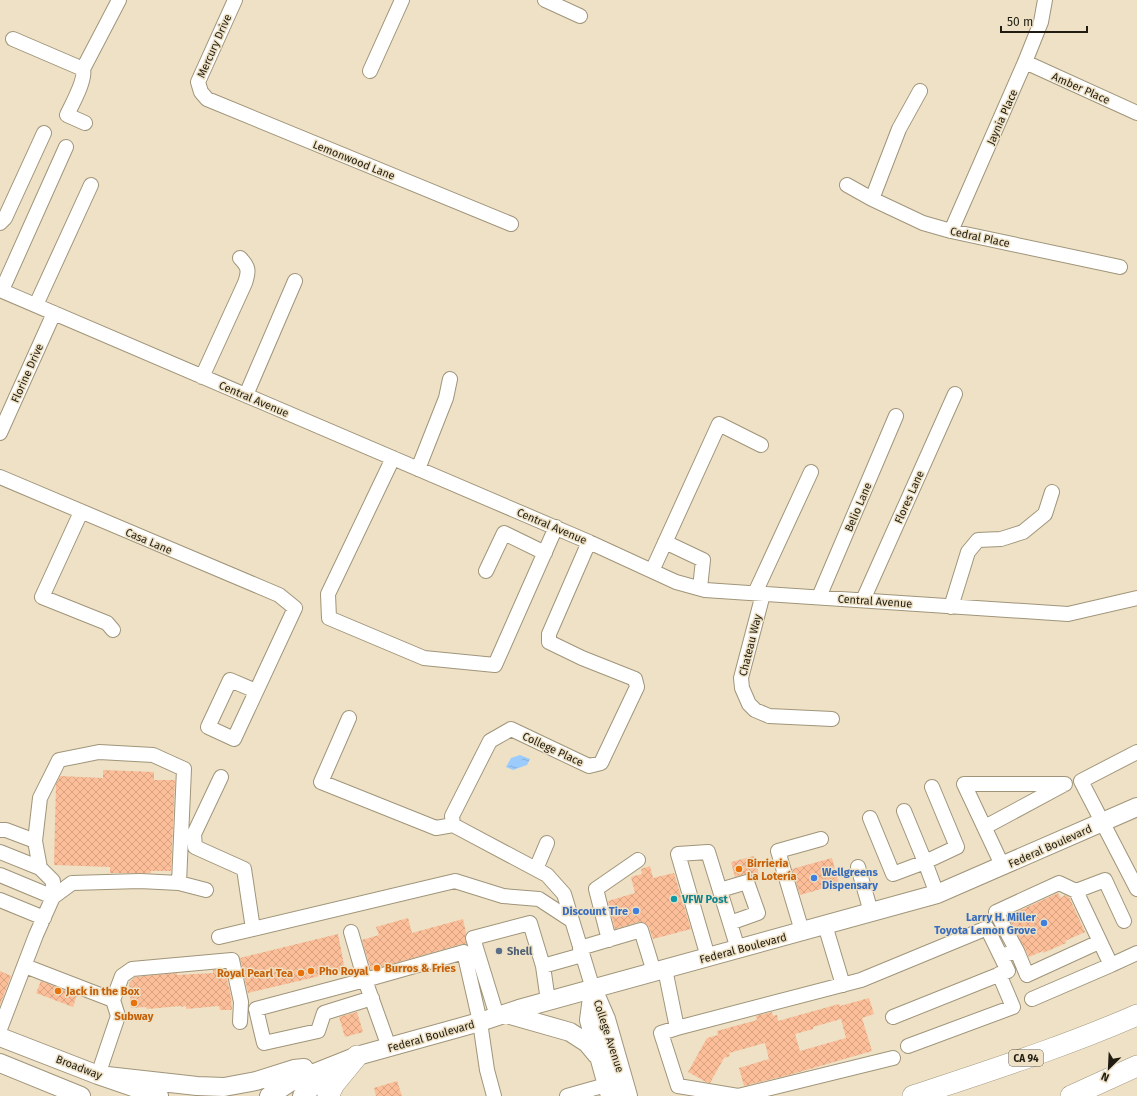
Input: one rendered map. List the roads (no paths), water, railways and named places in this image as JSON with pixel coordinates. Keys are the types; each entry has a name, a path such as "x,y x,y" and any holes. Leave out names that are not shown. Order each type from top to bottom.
{"highway":[{"name":"CA 94","path":"912,1096 1019,1061 1137,1015"},
{"path":"328,1096 349,1060"},
{"path":"1071,1096 1128,1070"},
{"path":"1090,1096 1128,1070"}],"main road":[{"name":"Federal Boulevard","path":"269,1096 289,1083 349,1060 389,1047 937,894 1003,867 1137,807"},
{"name":"College Avenue","path":"593,989 589,1020 608,1090"},
{"name":"College Avenue","path":"593,989 606,1019 628,1096"},
{"path":"502,1015 570,1032 588,1043 598,1056"},
{"name":"Broadway","path":"0,1037 98,1075 159,1096"},
{"name":"Federal Boulevard","path":"302,1096 349,1060"},
{"path":"98,1075 197,1086 224,1087 256,1081 294,1069 349,1060"},
{"path":"0,1063 76,1095"}],"street":[{"path":"85,123 67,115 82,80 84,74 83,69 119,0"},
{"name":"Mercury Drive","path":"201,92 198,82 235,0"},
{"path":"370,71 402,0"},
{"path":"545,0 580,16"},
{"name":"Jaynia Place","path":"951,231 1026,62 1041,22 1045,0"},
{"path":"13,39 83,69"},
{"name":"Amber Place","path":"1026,62 1137,113"},
{"path":"872,199 899,129 920,91"},
{"name":"Lemonwood Lane","path":"201,92 207,99 511,224"},
{"path":"0,222 5,218 44,133"},
{"path":"1,290 66,148"},
{"path":"36,306 91,185"},
{"name":"Cedral Place","path":"846,185 923,223 951,231 1120,267"},
{"path":"202,377 248,274 247,265 240,258"},
{"path":"246,395 294,281"},
{"name":"Central Avenue","path":"1,290 54,314 556,527 676,582 700,588 759,594 1068,614 1137,598"},
{"name":"Florine Drive","path":"0,433 54,314"},
{"path":"418,469 446,398 450,379"},
{"name":"Flores Lane","path":"863,600 955,394"},
{"name":"Belio Lane","path":"820,597 896,416"},
{"path":"652,571 719,424 761,445"},
{"path":"393,458 328,594 329,618 424,658 495,665 556,527"},
{"name":"Chateau Way","path":"811,472 759,594 741,678 742,688 749,704 754,710 769,716 832,719"},
{"name":"Casa Lane","path":"0,477 279,595 295,608 256,691"},
{"path":"951,606 968,552 978,540 1001,539 1023,532 1045,514 1052,492"},
{"path":"81,512 42,597 107,623 113,630"},
{"path":"486,571 504,533 545,553"},
{"name":"College Place","path":"453,825 452,816 490,740 511,729 589,766 601,762 638,687 635,679 582,658 548,642 549,634 589,542"},
{"path":"665,542 703,560 700,588"},
{"path":"349,718 321,782 436,828 453,825 547,875 564,894 593,989"},
{"path":"40,868 35,842 40,798 59,760 99,752 153,755 184,769 179,884"},
{"path":"1137,752 1081,781 1137,889"},
{"path":"221,777 194,834 195,847 244,869 253,929"},
{"path":"984,827 1065,784 964,784 984,827 1003,867"},
{"path":"870,818 893,874 925,862 957,847 932,787"},
{"path":"904,812 937,894"},
{"path":"0,830 6,830 35,842"},
{"path":"802,931 778,851 821,839"},
{"path":"536,869 547,843"},
{"path":"0,852 40,868 53,881 53,897 0,1029"},
{"path":"708,957 678,854 708,852 738,949"},
{"path":"609,940 596,889 638,860"},
{"path":"858,867 871,912"},
{"path":"0,875 53,897"},
{"path":"1076,891 1105,880 1124,920"},
{"path":"53,897 72,883 140,881 179,884 206,890"},
{"path":"219,937 455,881 503,896 539,899 572,920"},
{"path":"720,890 747,882 758,913 730,923"},
{"path":"1099,942 1027,975 1017,951 996,912 1059,883 1076,891 1111,965"},
{"path":"0,900 44,918"},
{"path":"502,1015 473,938 530,923 543,966 548,1002"},
{"path":"825,925 843,985"},
{"path":"893,1017 1008,971 987,928 861,980 661,1033 678,1086 738,1096 893,1058"},
{"path":"543,966 609,940 641,930 659,971 677,1028"},
{"path":"351,932 365,980 389,1047"},
{"path":"1001,956 1017,951"},
{"path":"372,998 324,1013 318,1030 264,1043 256,1009 464,952 480,1022 487,1070 494,1096"},
{"path":"1032,999 1137,953"},
{"path":"98,1075 118,1016 113,1000 122,976 132,969 232,960 241,1002 240,1022"},
{"path":"25,966 113,1000"},
{"path":"908,1046 1013,1006 999,974"},
{"path":"567,1096 608,1090"}],"water":[{"path":"520,755 530,759 527,765 513,770 506,767 511,758"}],"place":[{"name":"Birrieria La Lotería","path":"739,869"},
{"name":"Wellgreens Dispensary","path":"814,878"},
{"name":"VFW Post","path":"674,899"},
{"name":"Discount Tire","path":"636,911"},
{"name":"Larry H. Miller Toyota Lemon Grove","path":"1044,923"},
{"name":"Shell","path":"499,951"},
{"name":"Burros & Fries","path":"377,968"},
{"name":"Pho Royal","path":"311,971"},
{"name":"Royal Pearl Tea","path":"301,973"},
{"name":"Jack in the Box","path":"58,991"},
{"name":"Subway","path":"134,1003"}]}
